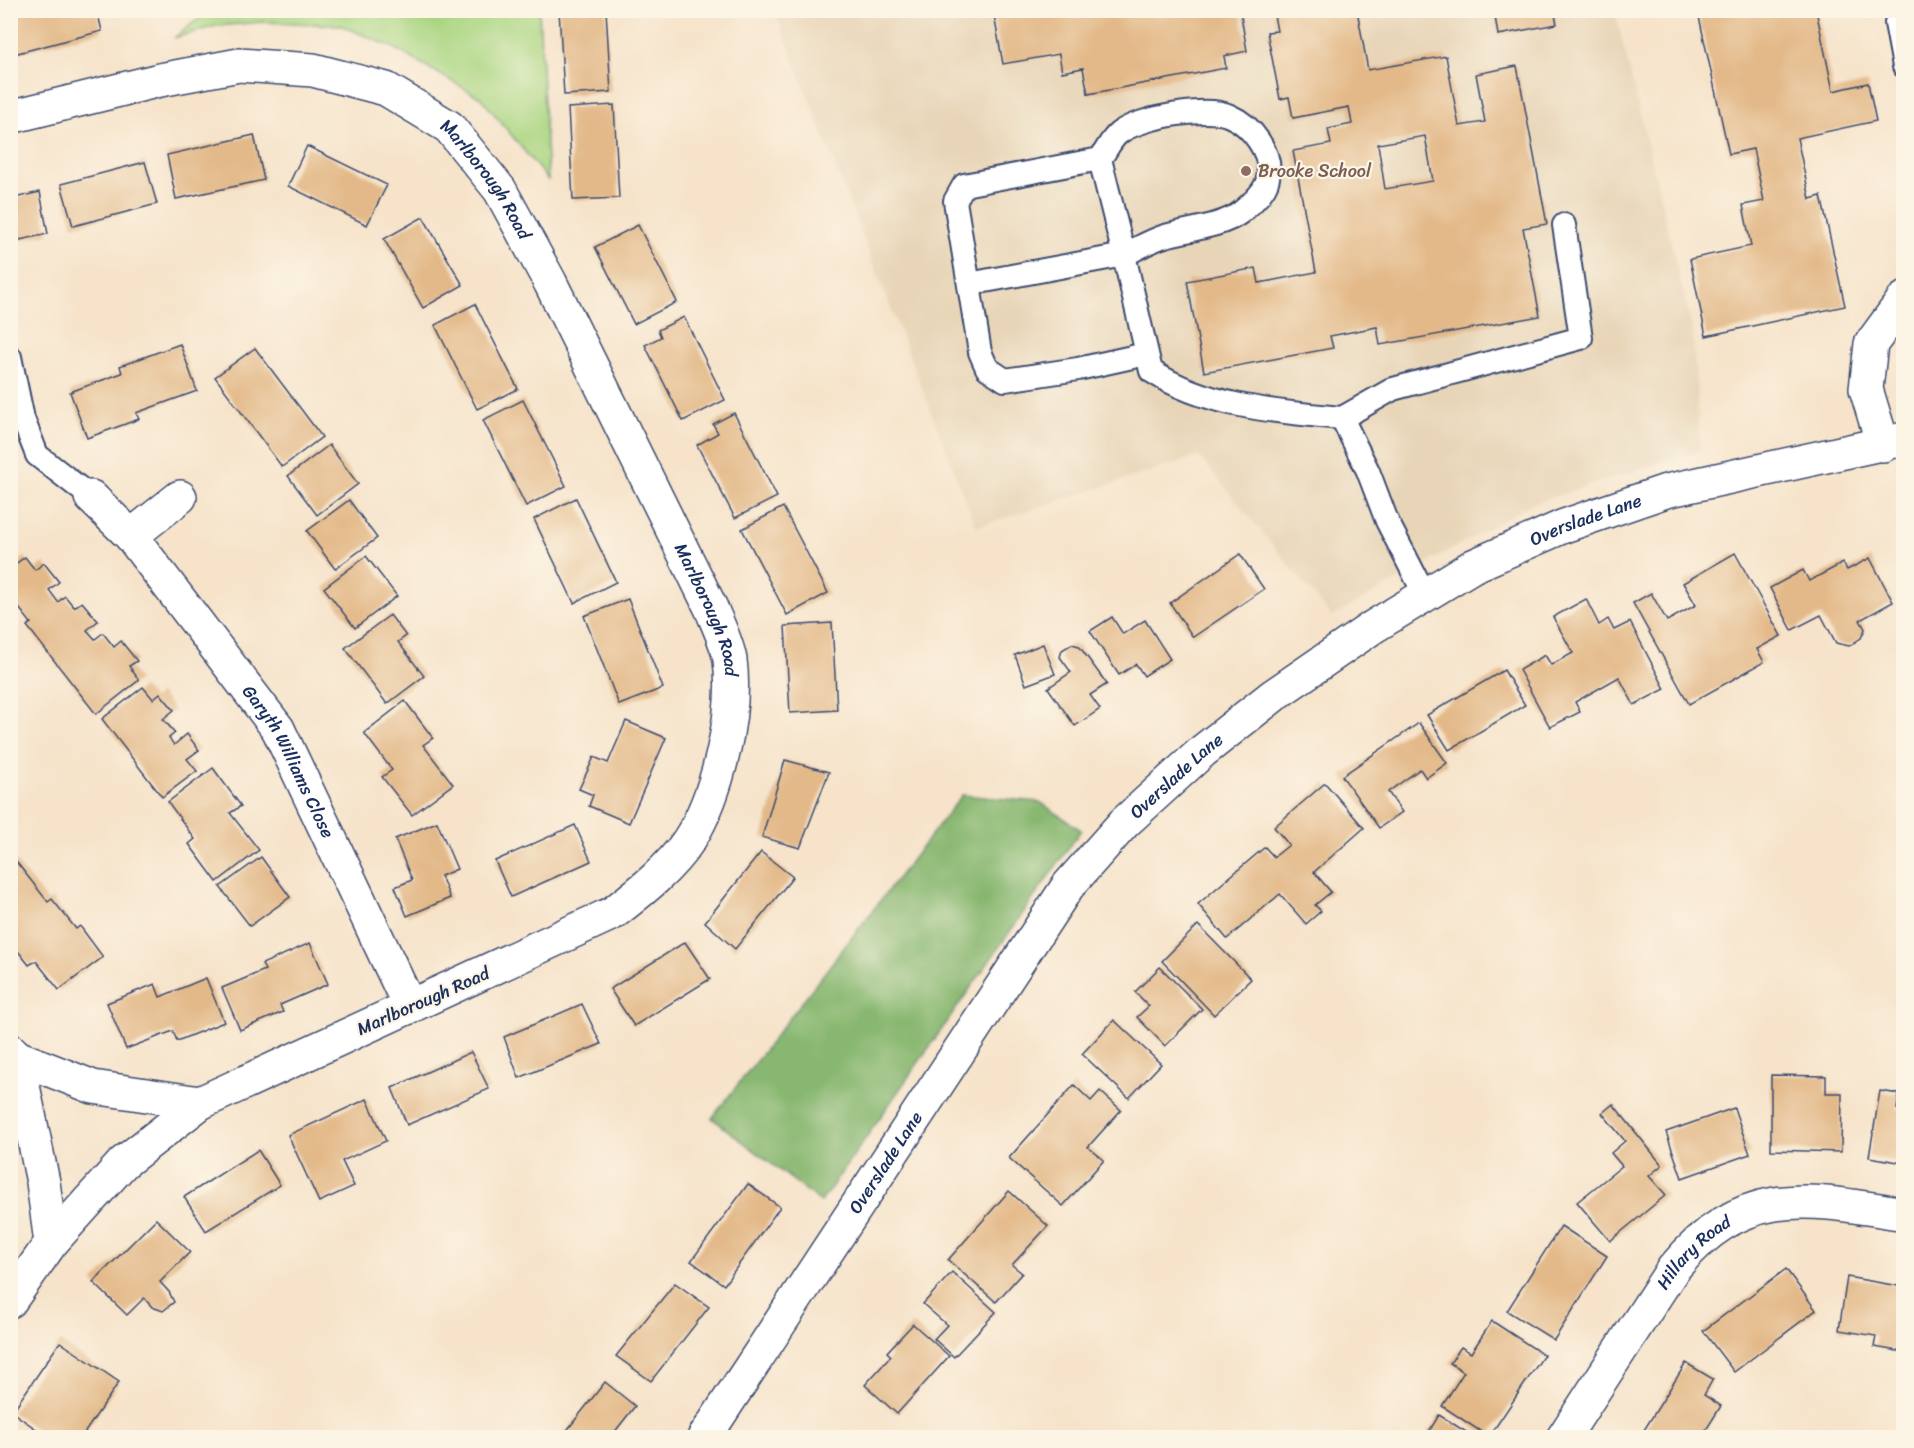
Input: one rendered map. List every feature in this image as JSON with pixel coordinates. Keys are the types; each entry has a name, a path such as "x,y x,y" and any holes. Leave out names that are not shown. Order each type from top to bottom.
{"street":[{"name":"Marlborough Road","path":"10,117 160,80 239,64 313,70 386,89 449,126 500,190 550,282 711,608 730,658 731,691 721,762 709,802 688,841 656,879 613,913 200,1103 123,1162 51,1243 10,1302"},
{"path":"1893,442 1866,389 1871,344 1904,299"},
{"name":"Overslade Lane","path":"704,1437 1068,886 1124,823 1203,751 1274,695 1373,627 1473,566 1563,526 1666,491 1893,442"},
{"path":"131,536 180,496"},
{"name":"Garyth Williams Close","path":"92,497 131,536 278,729 410,1007"},
{"path":"14,1053 93,1087 200,1103"},
{"path":"14,1053 43,1182 51,1243"},
{"name":"Hillary Road","path":"1563,1437 1673,1269 1691,1247 1713,1229 1737,1215 1767,1204 1799,1200 1904,1214"}],"lane":[{"path":"1896,23 1904,66"},
{"path":"969,284 1124,255 1163,237 1238,215 1261,192 1268,177 1263,147 1251,130 1229,115 1200,113 1137,123 1118,133 1100,159 964,185 955,201 980,352 987,368 1005,380 1078,369 1146,354"},
{"path":"1100,159 1151,370 1171,383 1264,411 1342,418 1393,389 1581,338 1564,225"},
{"path":"10,357 23,419 37,455 92,497"},
{"path":"1342,418 1368,471 1387,521 1425,595"}],"shaded area":[{"name":"Brooke School","path":"775,11 1615,11 1693,332 1700,450 1531,504 1332,617 1199,456 976,527"}],"green space":[{"path":"210,10 539,11 548,180 481,98 396,49 340,25 263,22 216,26 174,38"},
{"path":"962,795 1040,802 1081,830 821,1202 712,1118"}],"building":[{"path":"10,10 97,10 102,31 14,54 10,39"},
{"path":"559,10 606,10 611,92 564,95"},
{"path":"993,10 1159,10 1160,14 1174,10 1240,10 1247,51 1224,56 1226,68 1088,94 1083,68 1062,72 1059,54 1003,64"},
{"path":"1273,10 1357,10 1368,70 1446,56 1459,126 1485,122 1476,74 1517,66 1547,224 1523,228 1540,316 1380,345 1377,327 1330,336 1333,348 1204,372 1187,281 1256,268 1259,283 1316,272 1293,151 1331,144 1328,129 1352,124 1349,107 1293,118 1289,97 1280,99 1267,32 1277,31","holes":["1425,136 1433,181 1385,189 1378,144"]},
{"path":"1494,10 1554,10 1557,24 1498,35"},
{"path":"1686,10 1816,10 1833,91 1868,83 1876,121 1797,138 1810,199 1821,196 1845,306 1706,336 1690,259 1751,246 1743,205 1764,201 1753,149 1729,154 1698,12 1687,14"},
{"path":"614,105 619,198 573,200 568,108"},
{"path":"254,135 264,180 176,199 167,155"},
{"path":"307,146 387,185 367,225 288,186"},
{"path":"145,162 157,204 73,226 61,184"},
{"path":"40,192 48,234 10,242 10,199"},
{"path":"423,217 463,285 423,308 384,239"},
{"path":"638,225 677,302 634,324 595,247"},
{"path":"475,304 518,389 477,409 435,325"},
{"path":"684,317 725,400 683,421 645,345 661,337 658,330"},
{"path":"180,344 197,391 136,413 139,419 87,438 70,392 122,373 120,366"},
{"path":"255,348 322,437 282,467 215,377"},
{"path":"523,400 566,486 526,506 483,420"},
{"path":"734,413 777,497 735,518 697,445 718,433 713,424"},
{"path":"329,445 358,484 317,515 288,476"},
{"path":"576,498 616,582 574,603 534,519"},
{"path":"349,500 377,538 335,569 307,531"},
{"path":"783,507 828,593 787,615 742,529"},
{"path":"1735,553 1781,636 1757,649 1764,662 1689,704 1633,603 1651,593 1667,621 1696,605 1683,583"},
{"path":"1240,554 1264,589 1193,637 1170,603"},
{"path":"366,556 397,596 355,628 324,588"},
{"path":"25,557 35,570 44,563 59,582 49,590 58,602 65,596 74,607 82,602 98,621 87,630 95,639 103,633 114,647 121,641 137,661 129,666 139,680 96,714 27,626 31,623 16,604 10,608 10,568"},
{"path":"1870,558 1893,602 1860,620 1865,629 1861,638 1849,646 1836,643 1821,615 1792,630 1770,588 1803,570 1809,581 1843,563 1847,570"},
{"path":"628,599 663,688 619,705 584,616"},
{"path":"1586,599 1599,625 1608,619 1614,630 1630,622 1665,689 1634,705 1619,677 1575,702 1580,712 1550,727 1519,670 1545,655 1551,665 1573,653 1553,617"},
{"path":"390,615 406,636 398,642 424,676 387,704 345,648"},
{"path":"1112,617 1123,634 1145,620 1170,659 1144,676 1136,664 1119,675 1090,631"},
{"path":"832,623 837,710 790,713 785,626"},
{"path":"1043,644 1055,674 1026,685 1015,655"},
{"path":"1072,644 1079,646 1107,684 1090,695 1100,709 1075,726 1048,688 1071,672 1060,657 1062,650"},
{"path":"1504,670 1525,705 1449,750 1427,715"},
{"path":"143,687 153,699 160,693 174,710 163,719 175,733 169,738 174,745 187,734 199,750 187,759 197,771 162,797 102,719"},
{"path":"405,701 433,738 423,745 453,784 412,815 382,777 392,770 364,733"},
{"path":"626,721 666,738 629,823 589,806 593,795 579,789 594,757 608,763"},
{"path":"1419,723 1447,763 1426,778 1420,769 1388,792 1402,812 1379,828 1342,776"},
{"path":"785,760 829,772 800,848 762,837"},
{"path":"213,768 241,806 230,813 259,850 217,882 189,844 195,839 168,802"},
{"path":"1325,783 1364,828 1314,872 1331,892 1315,905 1321,911 1306,924 1280,894 1227,939 1198,904 1265,847 1274,857 1289,845 1274,827"},
{"path":"437,822 457,869 441,876 450,898 407,916 395,887 412,880 395,839"},
{"path":"575,825 591,861 511,897 495,861"},
{"path":"761,852 793,877 735,949 705,922"},
{"path":"10,854 48,902 52,899 76,929 80,926 103,957 59,990 36,961 29,965 10,941"},
{"path":"261,857 290,897 250,926 220,887"},
{"path":"1198,925 1251,979 1214,1015 1162,961"},
{"path":"685,942 710,979 634,1026 610,989"},
{"path":"310,943 328,984 280,1005 283,1012 240,1030 222,988 265,970 262,964"},
{"path":"1160,967 1202,1009 1165,1046 1137,1017 1149,1006 1135,992"},
{"path":"206,978 224,1022 177,1041 173,1031 126,1049 107,1003 155,984 160,997"},
{"path":"582,1004 601,1044 519,1078 504,1037"},
{"path":"1114,1020 1161,1064 1129,1098 1082,1054"},
{"path":"471,1052 489,1089 407,1125 392,1088"},
{"path":"1771,1075 1826,1076 1826,1093 1842,1093 1841,1152 1771,1150"},
{"path":"1074,1085 1091,1101 1100,1091 1121,1110 1088,1147 1104,1160 1063,1206 1009,1158"},
{"path":"1880,1091 1899,1094 1897,1109 1904,1110 1904,1163 1869,1157"},
{"path":"367,1099 386,1141 342,1161 354,1186 319,1202 288,1135"},
{"path":"1613,1104 1662,1165 1649,1176 1666,1195 1610,1241 1577,1202 1622,1166 1611,1153 1625,1141 1602,1113"},
{"path":"1734,1108 1750,1154 1682,1178 1666,1132"},
{"path":"258,1150 280,1185 206,1231 184,1197"},
{"path":"748,1184 780,1207 724,1285 691,1261"},
{"path":"1009,1191 1048,1226 1012,1265 1022,1273 996,1302 948,1260"},
{"path":"156,1219 190,1252 160,1282 174,1302 163,1311 152,1307 144,1298 127,1315 93,1282"},
{"path":"1561,1226 1607,1256 1554,1340 1507,1311"},
{"path":"1786,1269 1816,1310 1734,1372 1703,1331"},
{"path":"952,1272 996,1312 954,1357 934,1339 947,1325 923,1304"},
{"path":"1847,1277 1904,1287 1904,1352 1874,1347 1876,1336 1839,1330"},
{"path":"675,1283 709,1307 651,1381 616,1356"},
{"path":"1492,1321 1544,1355 1489,1437 1442,1406 1464,1372 1450,1363 1461,1347 1471,1353"},
{"path":"913,1324 949,1356 897,1414 865,1385 891,1356 887,1352"},
{"path":"60,1342 119,1382 81,1438 49,1438 12,1412"},
{"path":"1686,1363 1713,1379 1704,1395 1721,1406 1701,1438 1639,1438"},
{"path":"605,1382 635,1406 610,1438 561,1438"},
{"path":"1439,1415 1476,1438 1425,1438"}],"place":[{"name":"Brooke School","path":"1246,171"}]}
